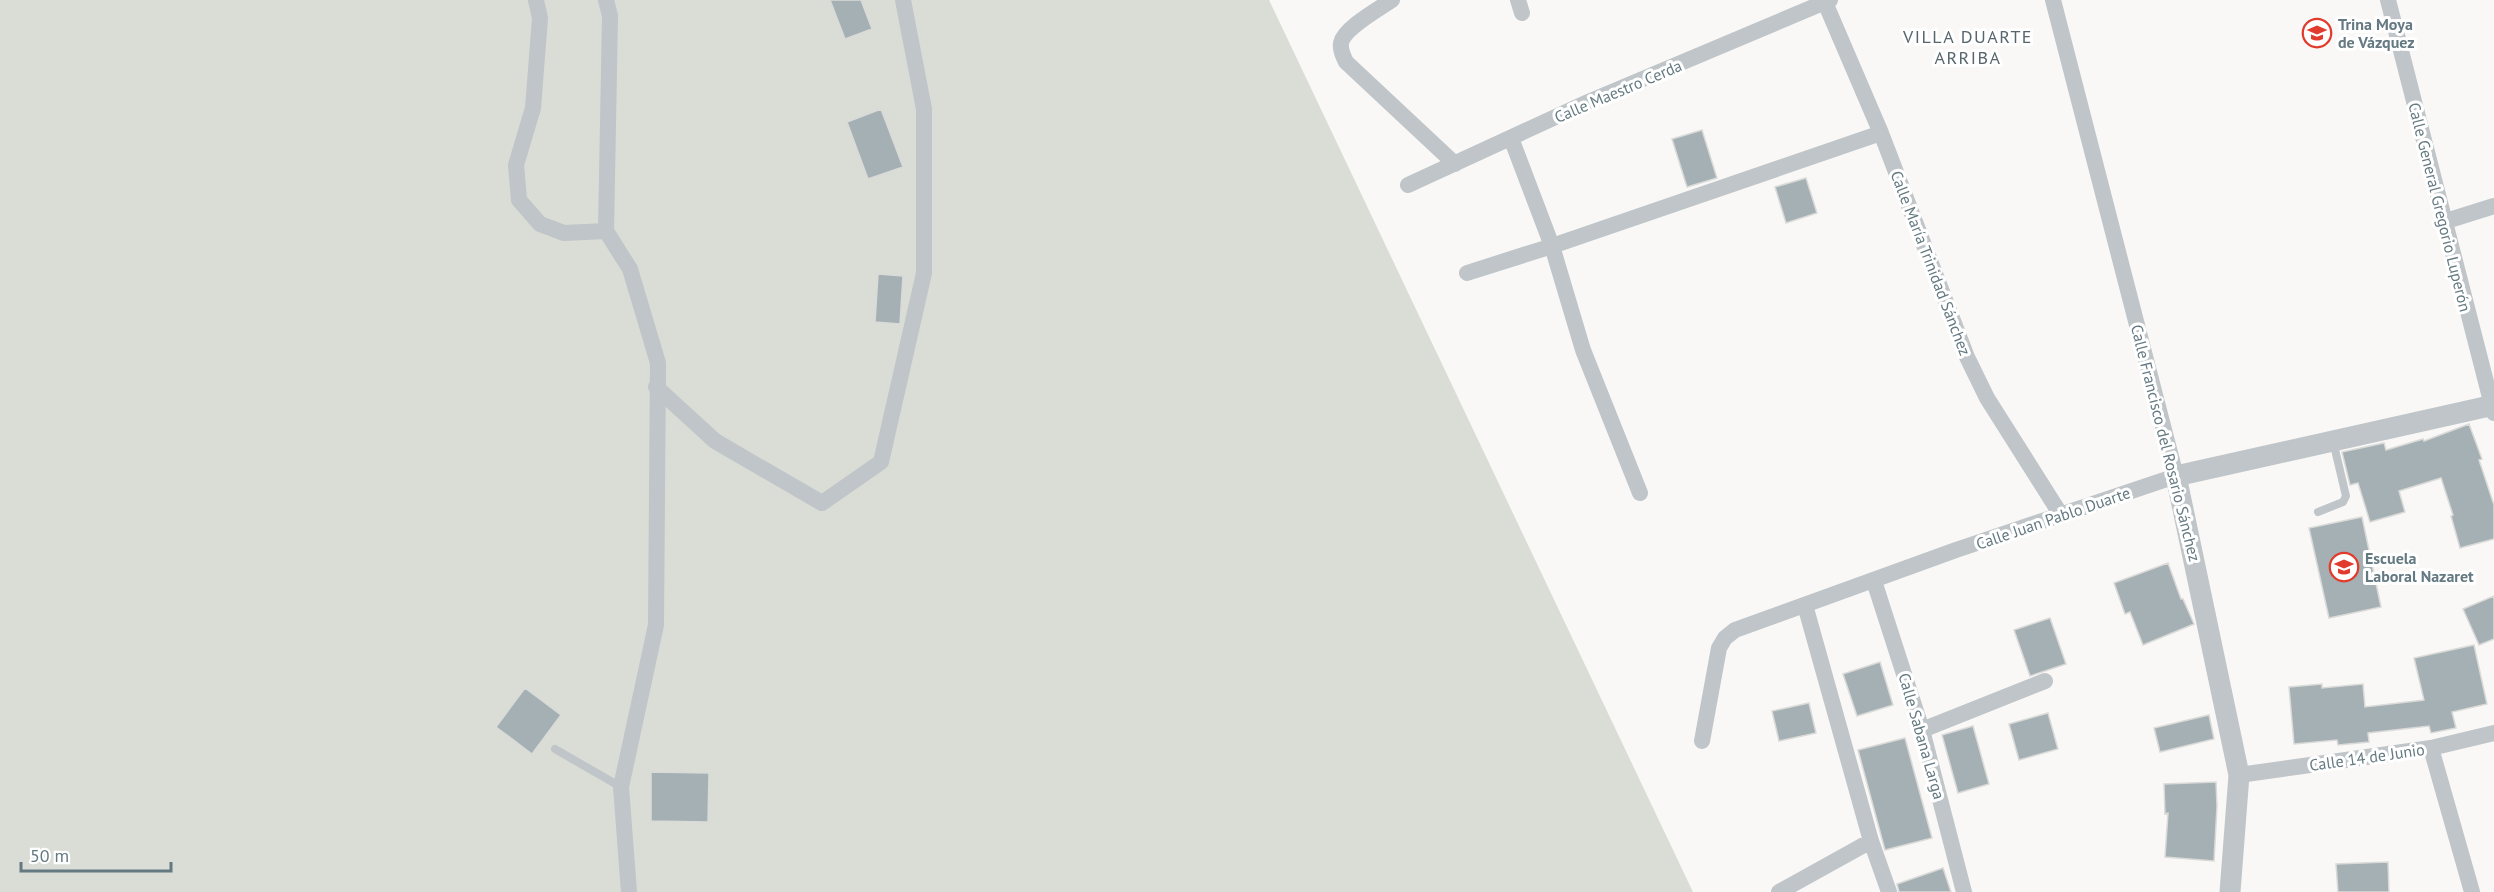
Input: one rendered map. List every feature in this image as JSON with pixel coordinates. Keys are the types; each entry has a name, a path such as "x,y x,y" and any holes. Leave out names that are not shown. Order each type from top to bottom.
{"street":[{"path":"537,0 540,18 532,108 516,165 519,200 540,225 564,233 606,231"},
{"path":"606,0 610,16 606,231 630,269 658,363 656,387 656,625 621,787 630,892"},
{"path":"656,387 714,441 822,503 881,462 924,273 924,109 903,0"},
{"path":"1392,0 1346,32 1341,41 1341,51 1346,62 1455,164"},
{"name":"Calle Francisco del Rosario Sánchez","path":"2053,0 2176,476 2239,775 2230,892"},
{"name":"Calle General Gregorio Luperón","path":"2388,0 2443,222 2493,408"},
{"name":"Calle Maestro Cerda","path":"1408,185 1588,102 1827,1"},
{"name":"Calle María Trinidad Sánchez","path":"1827,1 1881,133 1967,357 1987,398 2061,515"},
{"path":"1467,273 1881,133"},
{"path":"1511,138 1552,246 1583,350 1640,493"},
{"path":"2443,222 2494,206"},
{"name":"Calle Juan Pablo Duarte","path":"1702,741 1719,648 1725,638 1736,630 2176,476 2493,408"},
{"name":"Calle Sabana Larga","path":"1874,581 1922,730 1964,892"},
{"path":"1805,605 1871,841 1889,892"},
{"path":"1922,730 2045,681"},
{"name":"Calle 14 de Junio","path":"2239,775 2431,747 2494,733"},
{"path":"2431,747 2472,892"},
{"path":"1779,892 1871,841"}],"lane":[{"path":"2318,512 2343,502 2346,496 2333,441"},
{"path":"555,749 621,787"}],"shaded area":[{"path":"0,0 1269,0 1693,892 0,892"}],"building":[{"path":"830,0 861,0 872,29 845,39"},
{"path":"881,109 903,167 868,179 847,122"},
{"path":"1702,130 1717,178 1687,187 1672,139"},
{"path":"1806,178 1817,213 1786,223 1775,187"},
{"path":"878,274 903,276 900,324 875,322"},
{"path":"2469,424 2482,459 2479,460 2494,505 2494,539 2460,548 2451,516 2453,515 2441,478 2399,491 2405,512 2370,522 2358,483 2350,485 2342,452 2384,443 2386,450 2423,439 2424,441"},
{"path":"2362,517 2381,607 2329,618 2309,528"},
{"path":"2168,563 2181,599 2194,624 2143,645 2130,612 2125,614 2114,583"},
{"path":"2494,596 2494,639 2479,645 2463,609"},
{"path":"2050,618 2066,664 2030,676 2014,630"},
{"path":"2474,645 2487,704 2452,712 2456,728 2431,733 2429,726 2368,733 2369,742 2338,745 2337,740 2294,744 2289,687 2322,684 2322,688 2363,684 2365,707 2424,700 2414,658"},
{"path":"1880,662 1893,705 1857,716 1843,674"},
{"path":"525,688 561,715 532,754 496,727"},
{"path":"1809,703 1816,733 1779,741 1772,711"},
{"path":"2048,713 2058,749 2019,760 2009,724"},
{"path":"2209,715 2214,739 2160,752 2154,728"},
{"path":"1973,726 1989,784 1958,793 1942,735"},
{"path":"1905,738 1932,838 1885,850 1858,750"},
{"path":"651,772 709,773 708,822 651,821"},
{"path":"2216,782 2214,861 2165,857 2168,813 2165,814 2164,784"},
{"path":"2388,862 2389,892 2338,892 2336,864"},
{"path":"1943,868 1951,892 1899,892 1897,884"}],"place":[{"name":"Trina Moya de Vázquez","path":"2317,33"},
{"name":"Escuela Laboral Nazaret","path":"2344,567"}],"district":[{"name":"VILLA DUARTE ARRIBA","path":"1968,46"}]}
